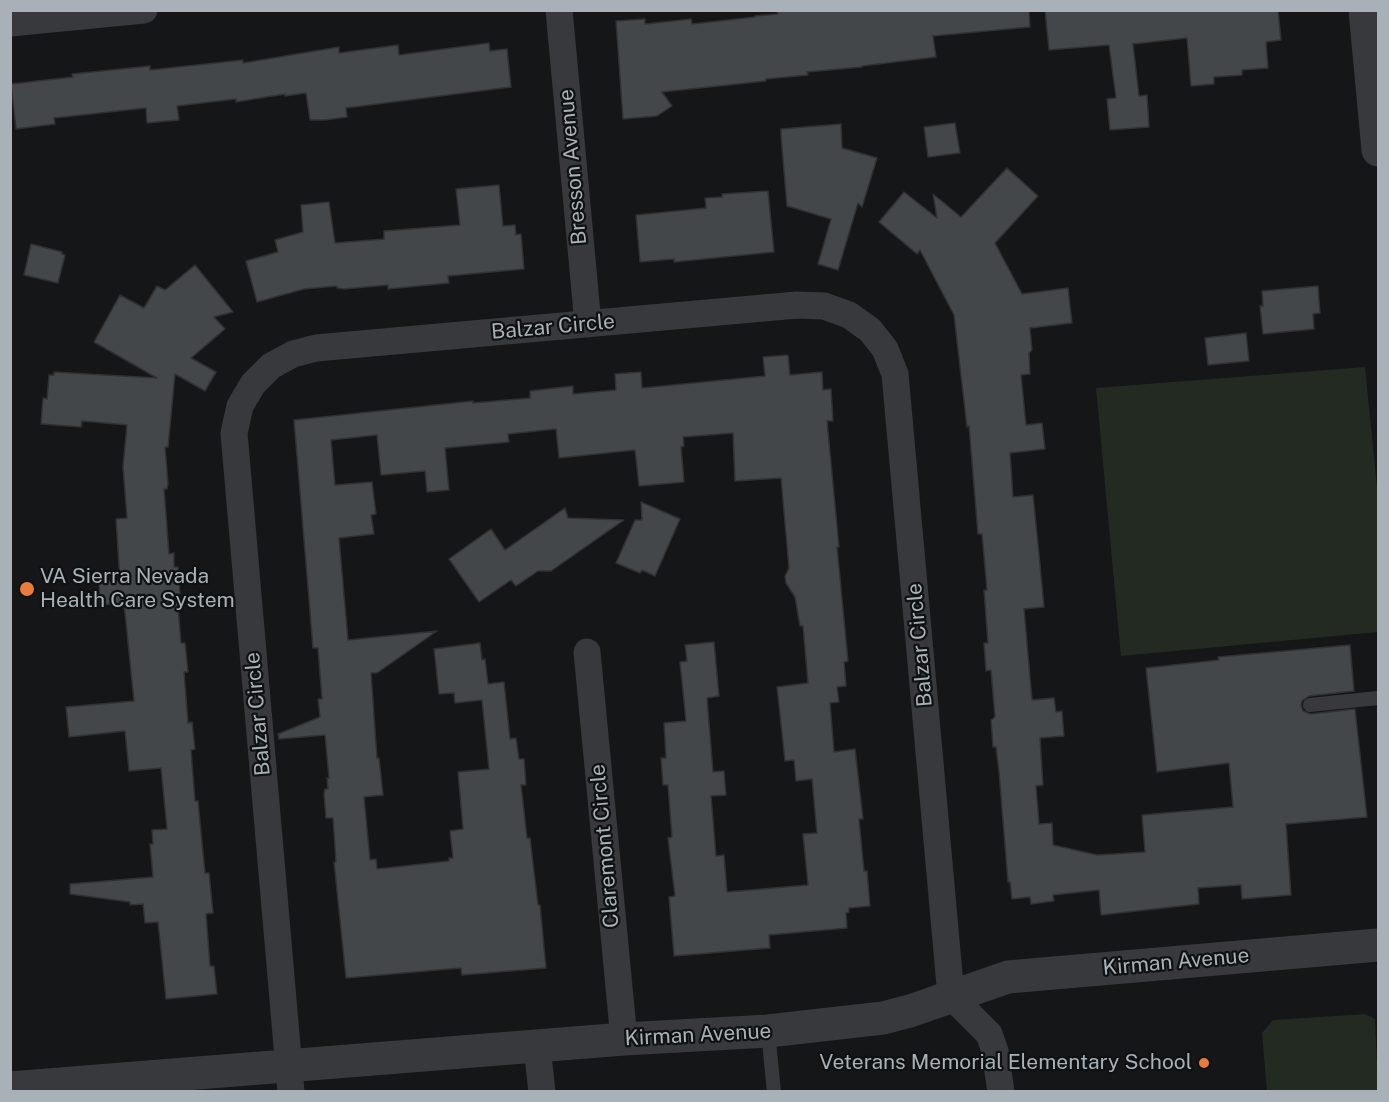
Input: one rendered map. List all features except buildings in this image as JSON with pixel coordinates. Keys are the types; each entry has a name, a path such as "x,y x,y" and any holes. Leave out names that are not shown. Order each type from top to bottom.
{"street":[{"path":"10,22 144,10"},
{"name":"Bresson Avenue","path":"559,10 588,324"},
{"path":"1365,10 1373,43 1378,150"},
{"name":"Balzar Circle","path":"290,1078 234,433 240,406 253,384 271,366 294,354 316,348 797,305 824,306 849,315 870,330 885,349 895,374 951,996"},
{"name":"Claremont Circle","path":"587,652 624,1039"},
{"name":"Kirman Avenue","path":"10,1088 290,1078 537,1047 624,1039 768,1031 883,1018 1008,977 1022,975 1378,945"},
{"path":"951,996 989,1034 995,1051 1001,1092"},
{"path":"537,1047 542,1092"}],"lane":[{"path":"1310,705 1378,698"},
{"path":"768,1031 774,1092"}],"shaded area":[{"path":"1365,367 1378,498 1378,632 1121,656 1096,388"},
{"path":"1365,1014 1375,1019 1378,1091 1267,1091 1262,1033 1273,1020"}],"place":[{"name":"VA Sierra Nevada Health Care System","path":"27,589"},
{"name":"Veterans Memorial Elementary School","path":"1204,1063"}]}
